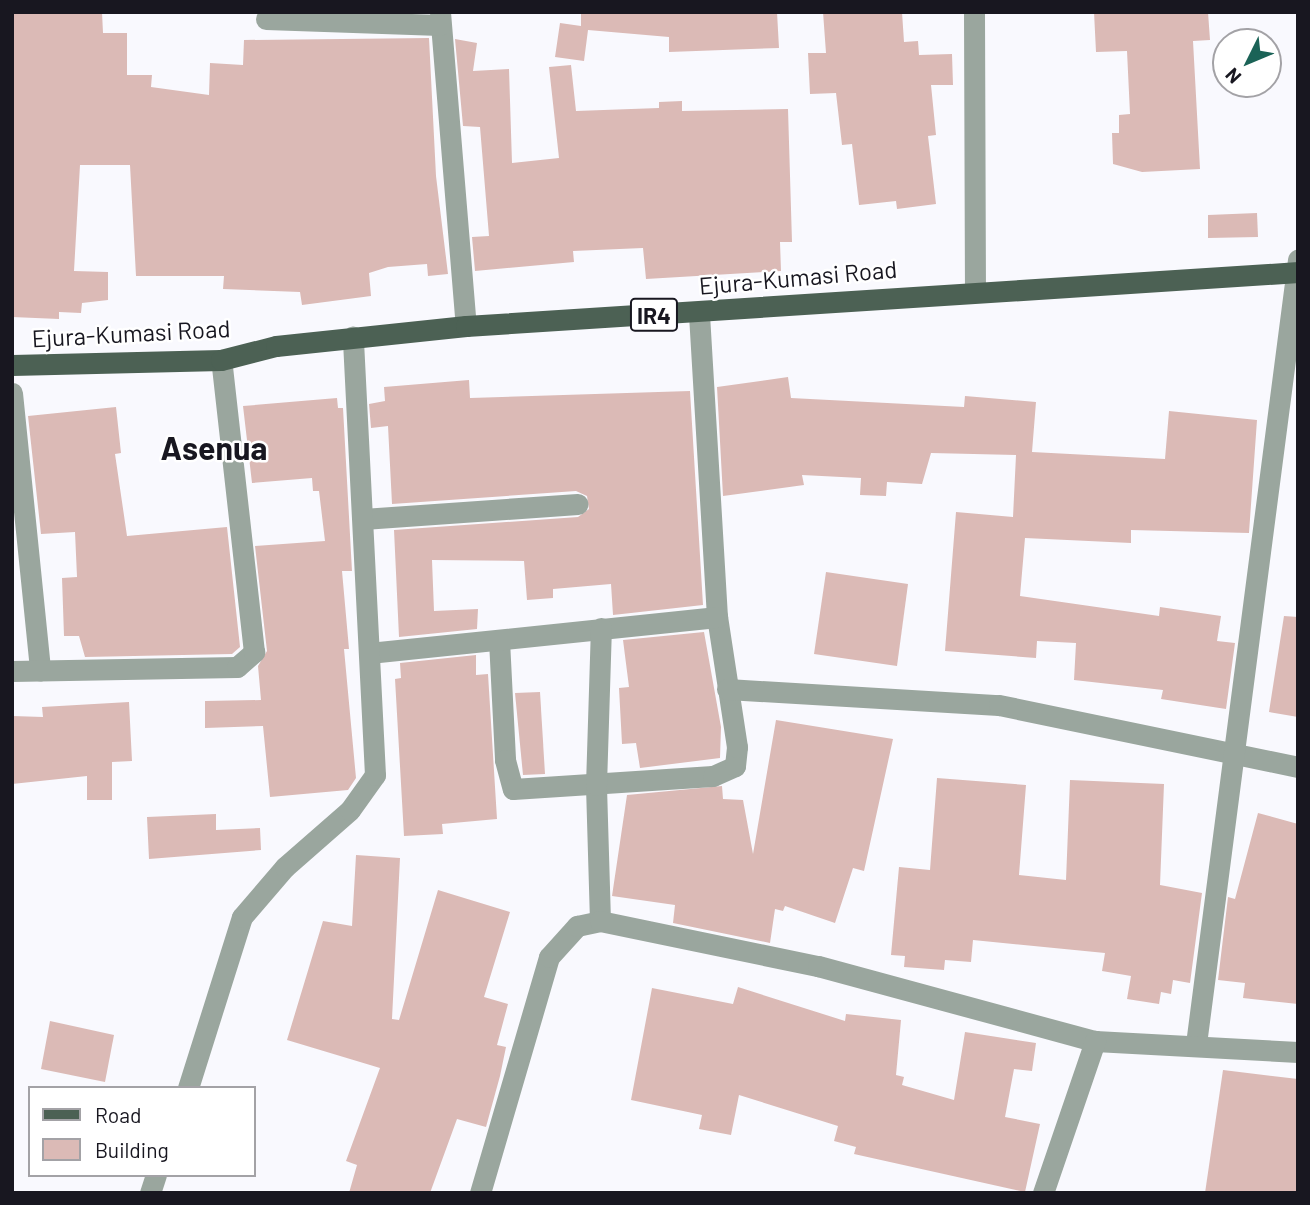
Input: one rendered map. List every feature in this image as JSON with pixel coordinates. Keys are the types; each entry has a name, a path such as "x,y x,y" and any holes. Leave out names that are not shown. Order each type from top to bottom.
{"main road":[{"name":"Ejura-Kumasi Road","path":"12,365 221,360 276,346 466,326 699,313 975,289 1297,268"}],"street":[{"path":"974,12 975,289"},
{"path":"266,19 440,19 466,326"},
{"path":"1196,1044 1236,757 1297,268"},
{"path":"499,640 505,760 513,789 713,776 735,766 717,617 699,313"},
{"path":"189,1086 242,917 285,867 350,810 374,775 353,337"},
{"path":"12,671 237,667 254,652 221,360"},
{"path":"12,393 40,671"},
{"path":"363,519 577,504"},
{"path":"369,653 717,617"},
{"path":"600,921 596,785 601,628"},
{"path":"727,688 999,705 1236,757 1298,767"},
{"path":"480,1193 549,957 577,926 600,921 818,966 1094,1041 1196,1044 1298,1052"},
{"path":"1043,1193 1094,1041"}],"building":[{"path":"12,12 102,12 103,33 127,33 127,75 152,75 151,87 209,95 210,63 243,65 244,40 429,38 436,176 448,274 428,276 427,264 388,267 369,273 371,296 302,305 300,292 223,289 224,276 136,276 130,165 80,165 74,271 108,272 108,300 82,303 81,313 59,312 59,319 12,317"},
{"path":"581,12 777,12 779,48 669,52 669,37 588,30 584,61 555,57 560,23 581,26"},
{"path":"823,12 902,12 904,42 918,41 919,55 952,54 953,85 931,85 936,135 928,136 936,204 897,209 896,201 859,205 852,144 842,145 836,93 810,94 808,53 826,53"},
{"path":"1094,12 1208,12 1210,40 1193,41 1200,169 1142,172 1113,164 1112,133 1119,133 1119,115 1130,114 1127,51 1096,52"},
{"path":"455,39 477,43 473,71 509,69 512,163 559,158 549,67 571,65 576,111 659,108 659,102 682,101 682,111 788,109 792,242 780,242 781,271 646,279 643,248 573,251 574,262 475,271 472,237 489,236 480,127 463,126"},
{"path":"1257,213 1258,237 1208,238 1208,215"},
{"path":"788,377 791,398 964,407 965,396 1036,402 1032,452 1165,459 1169,411 1257,420 1249,533 1131,530 1131,543 1025,538 1020,596 1159,616 1160,607 1221,616 1217,641 1235,643 1226,709 1161,699 1163,690 1074,680 1076,643 1037,641 1036,658 945,651 956,512 1013,517 1016,455 931,453 922,484 887,482 886,496 860,495 861,478 802,475 804,485 723,496 717,387"},
{"path":"469,380 470,398 690,391 703,605 613,615 611,584 553,589 553,598 527,600 524,561 432,560 434,611 478,609 477,629 399,637 394,530 578,517 589,509 587,496 576,491 392,504 388,426 371,428 369,404 385,401 384,387"},
{"path":"337,398 338,408 343,408 352,571 342,571 349,649 344,649 356,778 348,790 270,797 263,726 205,728 205,701 261,700 258,666 267,651 255,546 325,541 319,491 313,491 312,478 252,483 243,406"},
{"path":"116,407 121,453 115,454 127,536 227,527 240,647 232,654 85,657 79,636 64,636 62,578 77,577 75,532 41,534 28,416"},
{"path":"826,572 908,584 897,666 814,654"},
{"path":"1284,616 1298,617 1298,717 1269,712"},
{"path":"704,632 721,727 720,758 640,768 636,743 622,744 619,688 629,687 623,640"},
{"path":"476,655 476,675 488,674 497,819 442,824 443,834 404,836 395,679 401,678 400,663"},
{"path":"540,692 545,774 523,775 515,693"},
{"path":"129,702 132,761 112,762 112,800 87,800 87,776 12,784 12,716 43,717 42,707"},
{"path":"776,720 893,739 864,871 853,868 835,923 785,906 783,911 775,909 770,943 673,923 675,905 612,896 627,795 722,786 723,799 743,800 753,854"},
{"path":"937,778 1026,785 1019,875 1066,880 1070,780 1164,784 1160,885 1202,893 1190,983 1173,980 1171,994 1161,992 1159,1004 1127,999 1131,976 1102,971 1105,953 973,940 971,962 945,960 944,970 904,967 905,956 891,955 899,867 930,870"},
{"path":"1258,813 1298,824 1298,1004 1243,998 1245,983 1218,980 1228,897 1235,899"},
{"path":"216,814 216,830 260,828 261,850 149,859 147,817"},
{"path":"356,855 400,858 392,1019 399,1020 438,890 510,912 484,997 508,1004 497,1045 506,1047 486,1127 457,1119 430,1193 349,1193 357,1165 346,1161 380,1068 287,1040 323,921 352,926"},
{"path":"738,987 845,1021 846,1014 901,1020 896,1075 904,1077 902,1085 954,1100 965,1032 1036,1043 1032,1071 1014,1069 1005,1117 1040,1124 1025,1192 854,1154 856,1147 834,1141 838,1126 739,1095 731,1135 699,1129 702,1115 631,1100 652,988 733,1004"},
{"path":"50,1021 114,1035 105,1082 41,1069"},
{"path":"1223,1070 1298,1079 1298,1193 1205,1193"}],"district":[{"name":"Asenua","path":"214,447"}]}
